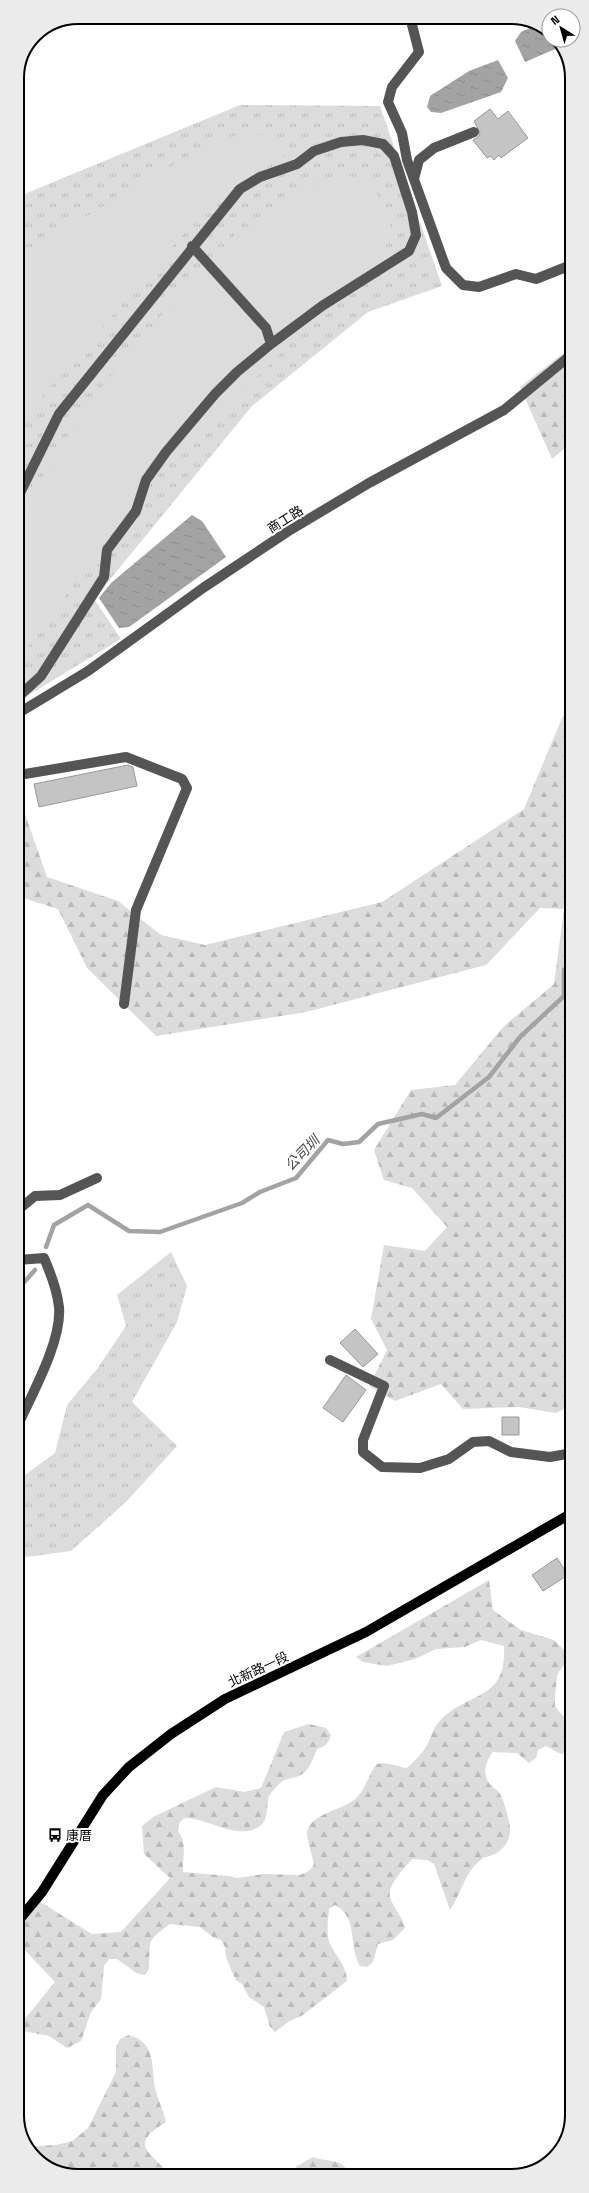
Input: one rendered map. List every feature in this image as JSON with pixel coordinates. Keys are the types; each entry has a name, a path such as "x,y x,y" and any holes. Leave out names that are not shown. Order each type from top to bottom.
{"main road":[{"name":"北新路一段","path":"24,1914 42,1892 103,1795 129,1767 171,1734 225,1699 366,1632 565,1517"}],"street":[{"path":"412,24 419,52 392,87 388,102 402,133 407,160 446,268 463,285 479,287 516,274 536,279 565,267"},
{"path":"414,179 419,160 434,148 474,132"},
{"path":"24,485 59,414 192,246 240,188 260,177 297,164 314,151 342,142 364,140 383,144 394,156 412,212 416,235 409,251 322,306 271,344 237,372 215,394 166,452 146,480 136,511 107,550 104,577 41,676 24,692"},
{"path":"192,246 266,328 271,344"},
{"name":"商工路","path":"24,710 88,671 203,588 287,532 369,483 504,410 565,359"},
{"path":"24,774 126,757 182,779 187,788 136,910 124,1004"},
{"path":"24,1205 36,1196 60,1195 97,1178"},
{"path":"24,1260 44,1258 55,1282 59,1309 55,1340 24,1411"},
{"path":"330,1360 384,1386 363,1440 363,1452 382,1467 420,1468 449,1459 473,1442 489,1441 510,1452 517,1453 550,1457 565,1454"}],"green space":[{"path":"240,105 380,106 442,286 368,312 252,406 94,599 121,639 24,698 24,194"},
{"path":"248,130 270,139 286,154 204,210 32,408 24,428 24,262 63,230 194,153"},
{"path":"343,175 363,178 378,195 389,215 390,235 383,253 147,485 24,652 24,508 84,409 191,279 237,233 306,187"},
{"path":"565,352 565,448 552,459 520,387"},
{"path":"565,714 565,1408 556,1413 519,1407 463,1409 441,1384 395,1401 369,1386 387,1350 371,1319 384,1245 425,1251 447,1227 412,1188 384,1180 374,1150 411,1090 455,1085 504,1026 554,984 564,909 540,908 486,965 306,1012 156,1036 87,968 58,909 24,898 24,811 47,877 118,901 161,935 205,945 382,902 524,809"},
{"path":"171,1252 187,1286 177,1322 132,1402 177,1446 127,1501 71,1551 24,1557 24,1476 55,1453 67,1405 97,1369 126,1326 117,1295"},
{"path":"489,1580 493,1610 521,1630 554,1640 565,1651 565,1664 557,1676 555,1706 565,1718 565,1753 561,1754 546,1746 538,1750 536,1758 529,1763 517,1753 493,1752 488,1759 485,1771 490,1785 500,1794 504,1803 510,1828 509,1837 502,1849 483,1858 471,1870 450,1910 434,1864 427,1860 412,1859 397,1877 391,1887 390,1892 391,1901 405,1928 393,1940 378,1944 373,1962 367,1967 360,1966 356,1958 352,1933 347,1917 335,1905 329,1909 328,1936 330,1944 343,1966 347,1976 347,1981 303,2015 288,2022 275,2032 270,2027 264,2007 249,1997 242,1984 236,1980 226,1957 225,1947 221,1940 214,1938 200,1927 170,1924 156,1935 150,1943 149,1969 145,1975 138,1974 117,1959 109,1959 104,1966 101,1999 91,2012 81,2041 67,2048 49,2036 24,2031 24,2020 55,1982 24,1949 24,1910 34,1898 92,1934 121,1932 170,1878 144,1854 142,1826 153,1817 216,1787 244,1792 261,1788 284,1732 309,1724 326,1728 331,1735 329,1741 326,1745 317,1749 311,1764 304,1773 282,1782 271,1793 268,1800 265,1819 261,1825 253,1830 243,1831 223,1828 203,1821 184,1818 179,1823 178,1831 184,1846 183,1872 237,1878 264,1874 300,1875 309,1871 314,1865 307,1835 309,1826 320,1817 349,1804 354,1800 361,1792 371,1772 377,1764 389,1764 407,1768 425,1748 438,1723 461,1705 483,1694 492,1687 499,1677 503,1664 504,1646 481,1640 465,1647 436,1649 415,1659 387,1666 363,1662 356,1657"},
{"path":"129,2035 137,2038 143,2042 150,2054 155,2087 166,2122 153,2131 147,2138 145,2144 147,2150 164,2169 75,2169 51,2162 42,2156 34,2147 56,2145 72,2141 88,2128 116,2072 116,2047 120,2039"},
{"path":"313,2157 339,2163 347,2169 295,2169 297,2166"}],"water":[{"path":"530,28 541,33 541,48 556,49 525,62 515,41 521,32"},
{"path":"498,60 508,78 501,92 441,113 431,112 427,107 430,96 469,71"},
{"path":"192,515 202,521 226,557 129,627 119,628 99,598 111,583"}],"building":[{"path":"490,109 498,119 508,111 528,138 501,158 499,155 494,160 491,156 487,158 473,140 479,136 480,133 474,121"},
{"path":"128,765 133,767 137,786 39,807 34,784"},
{"path":"355,1329 378,1354 363,1367 340,1343"},
{"path":"346,1375 366,1390 343,1422 323,1408"},
{"path":"502,1417 519,1417 519,1435 502,1435"},
{"path":"557,1558 565,1570 565,1577 543,1591 532,1575"}],"waterway":[{"name":"公司圳","path":"46,1247 54,1225 88,1205 129,1231 160,1232 242,1203 260,1192 296,1178 328,1140 343,1144 359,1142 378,1124 422,1114 436,1118 489,1077 520,1037 564,996 565,969"},
{"name":"公司圳","path":"24,1282 35,1270"}],"place":[{"name":"康厝","path":"55,1835"}]}
